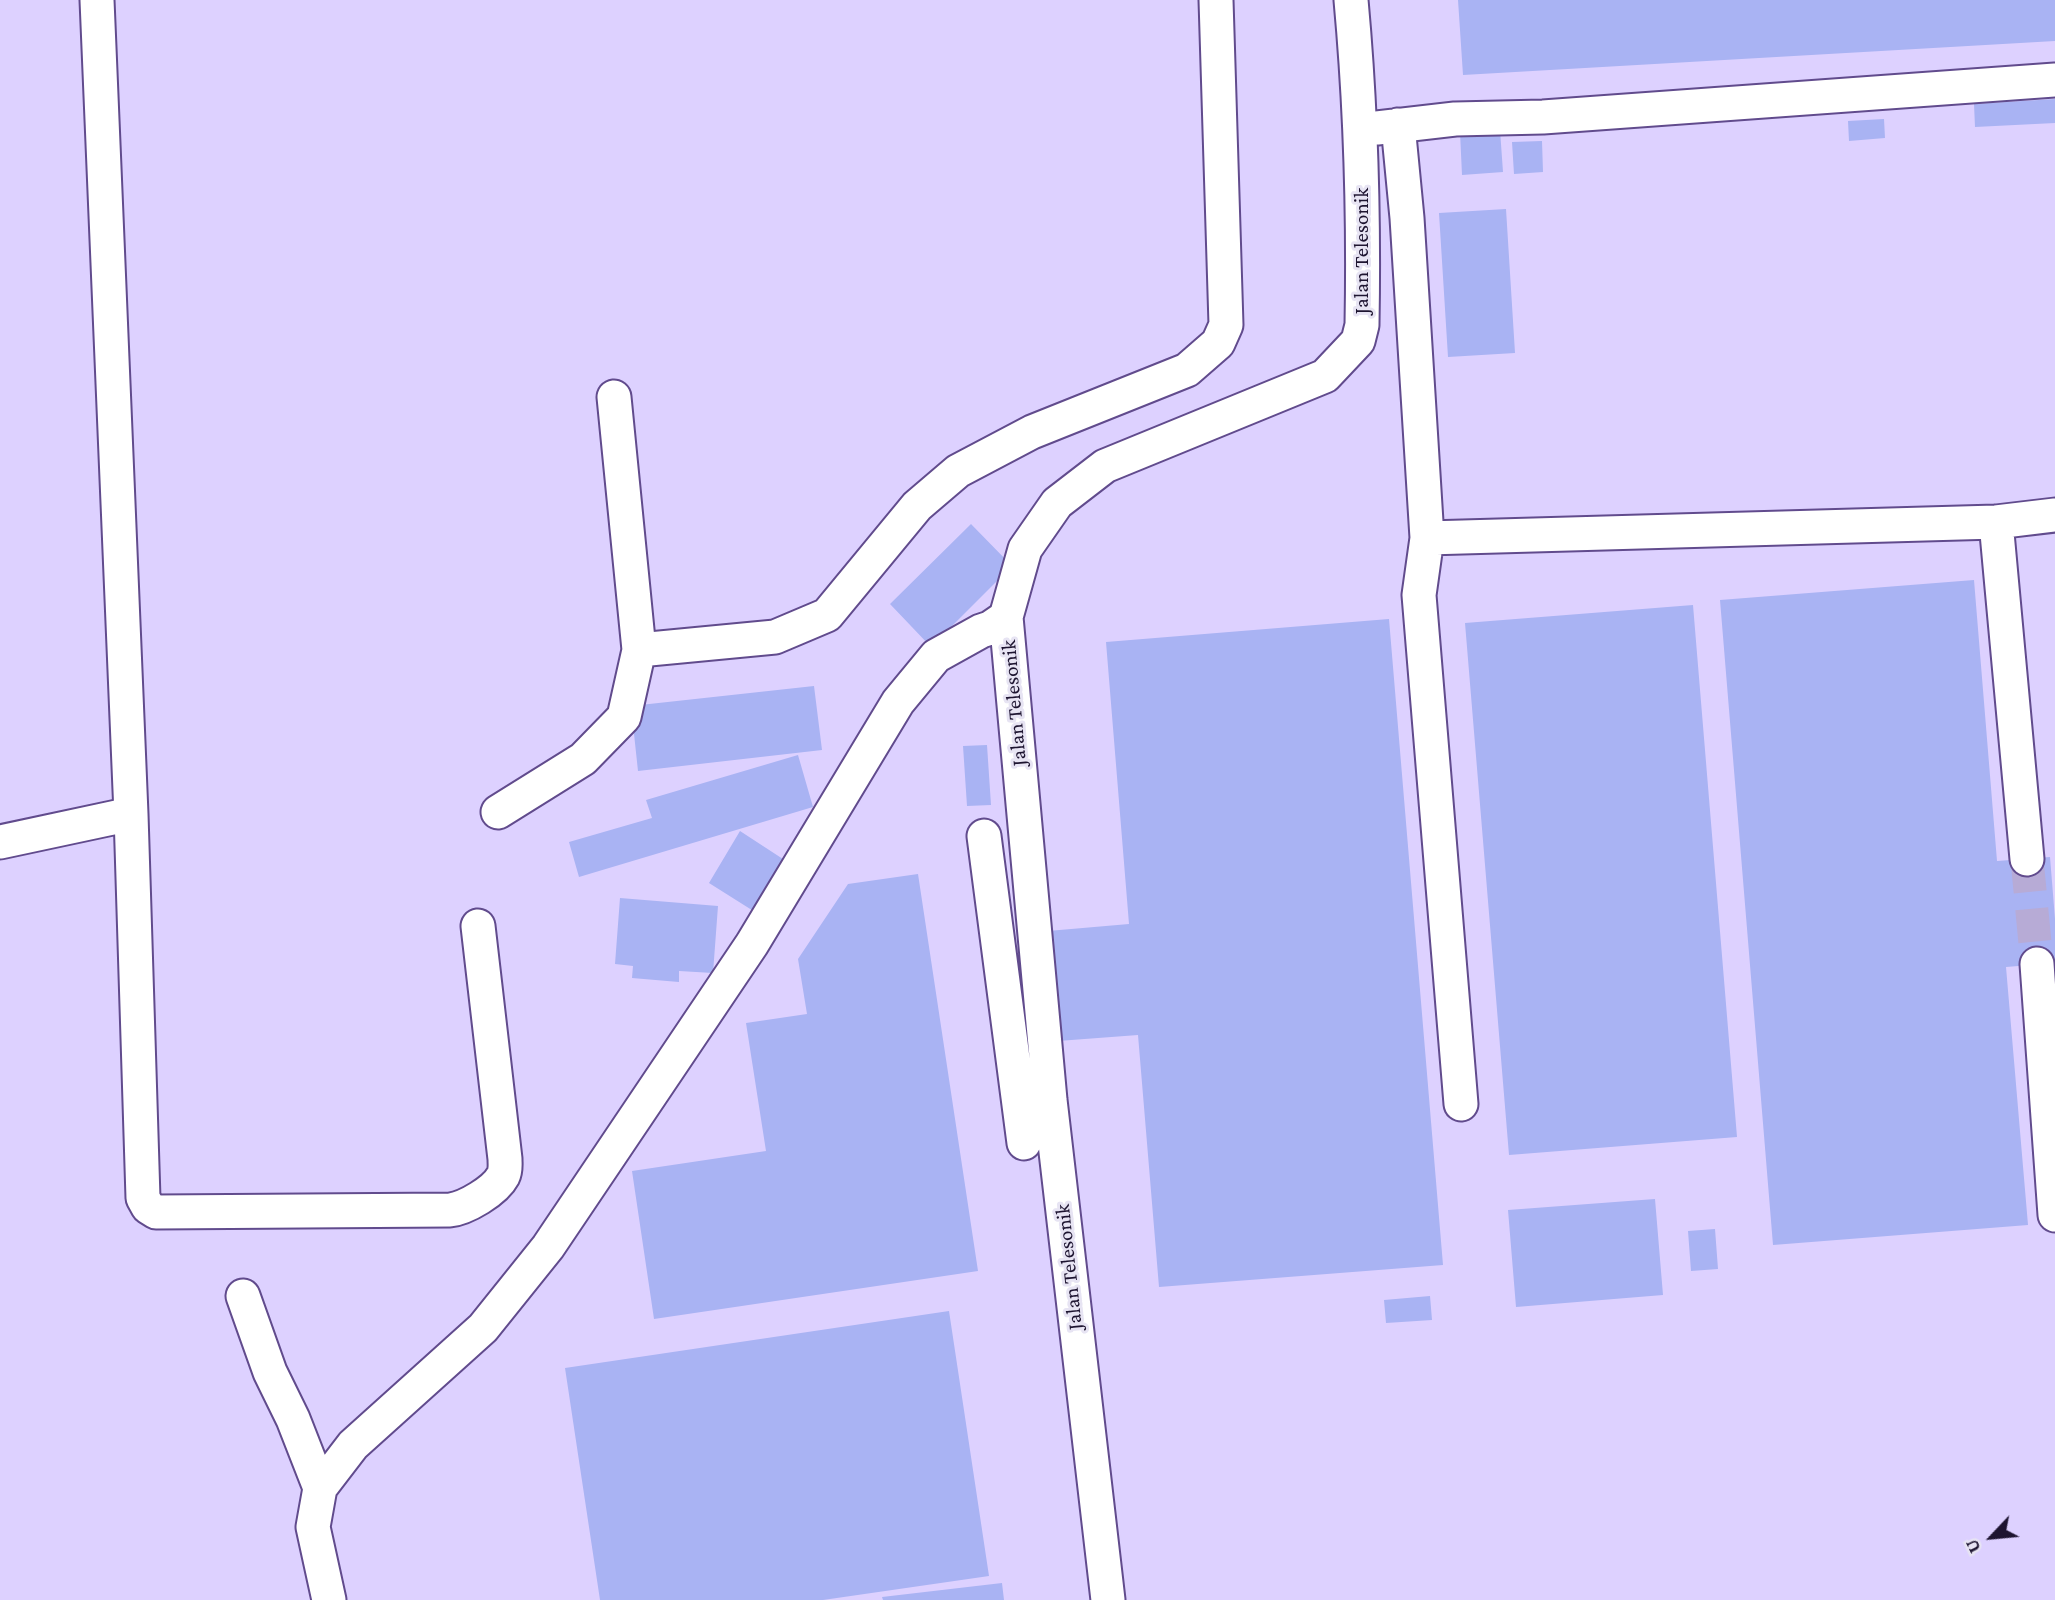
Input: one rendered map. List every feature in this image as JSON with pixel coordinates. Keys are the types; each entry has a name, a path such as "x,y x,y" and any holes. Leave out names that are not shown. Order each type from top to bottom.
{"street":[{"path":"97,0 131,814 143,1198 148,1207 156,1212 450,1210 470,1205 502,1179 506,1170 505,1159 478,926"},
{"path":"639,650 775,637 827,615 917,506 958,471 1032,432 1187,370 1217,343 1226,325 1216,0"},
{"name":"Jalan Telesonik","path":"1108,1600 1050,1100 1006,617 1025,549 1057,503 1105,466 1325,376 1359,341 1362,325 1364,208 1358,78 1351,0"},
{"path":"1360,130 1455,119 1543,117 2055,80"},
{"path":"1398,125 1408,218 1427,538 1419,595 1461,1104"},
{"path":"498,812 583,759 624,717 639,650 614,397"},
{"path":"1427,538 1996,522 2055,515"},
{"path":"1996,522 2027,859"},
{"path":"329,1600 313,1527 320,1489 352,1445 483,1328 548,1247 752,944 898,702 936,656 1006,617"},
{"path":"0,842 131,814"},
{"path":"1024,1143 971,839 1026,826"},
{"path":"2037,964 2055,1215"},
{"path":"243,1296 270,1372 293,1419 320,1489"}],"building":[{"path":"1458,0 2055,0 2055,41 1463,75"},
{"path":"2055,99 2055,123 1975,127 1974,104"},
{"path":"1884,119 1885,138 1849,141 1848,121"},
{"path":"1500,130 1503,172 1462,175 1460,132"},
{"path":"1542,141 1543,172 1514,174 1512,142"},
{"path":"1506,209 1515,353 1448,357 1439,213"},
{"path":"971,524 1012,566 931,647 890,604"},
{"path":"1974,580 1997,861 2050,857 2055,963 2006,967 2028,1225 1773,1245 1720,600"},
{"path":"1693,605 1737,1137 1509,1155 1465,623"},
{"path":"1389,619 1443,1265 1159,1287 1138,1035 1058,1041 1048,931 1129,924 1106,642"},
{"path":"814,686 822,750 638,771 631,706"},
{"path":"987,745 991,805 967,806 963,746"},
{"path":"798,755 813,807 579,877 569,842 652,818 646,800"},
{"path":"740,831 786,861 755,912 709,883"},
{"path":"918,874 978,1271 654,1319 632,1171 766,1151 746,1023 807,1014 798,959 848,884"},
{"path":"620,898 718,906 713,973 679,971 679,982 632,978 633,966 615,964"},
{"path":"1655,1199 1663,1295 1516,1307 1508,1210"},
{"path":"1715,1229 1718,1269 1691,1271 1688,1231"},
{"path":"1430,1296 1432,1320 1386,1323 1384,1300"},
{"path":"949,1311 989,1576 823,1600 600,1600 565,1368"},
{"path":"1002,1583 1004,1600 883,1600 882,1597"}],"tunnel":[{"path":"2027,859 2037,964"}]}
